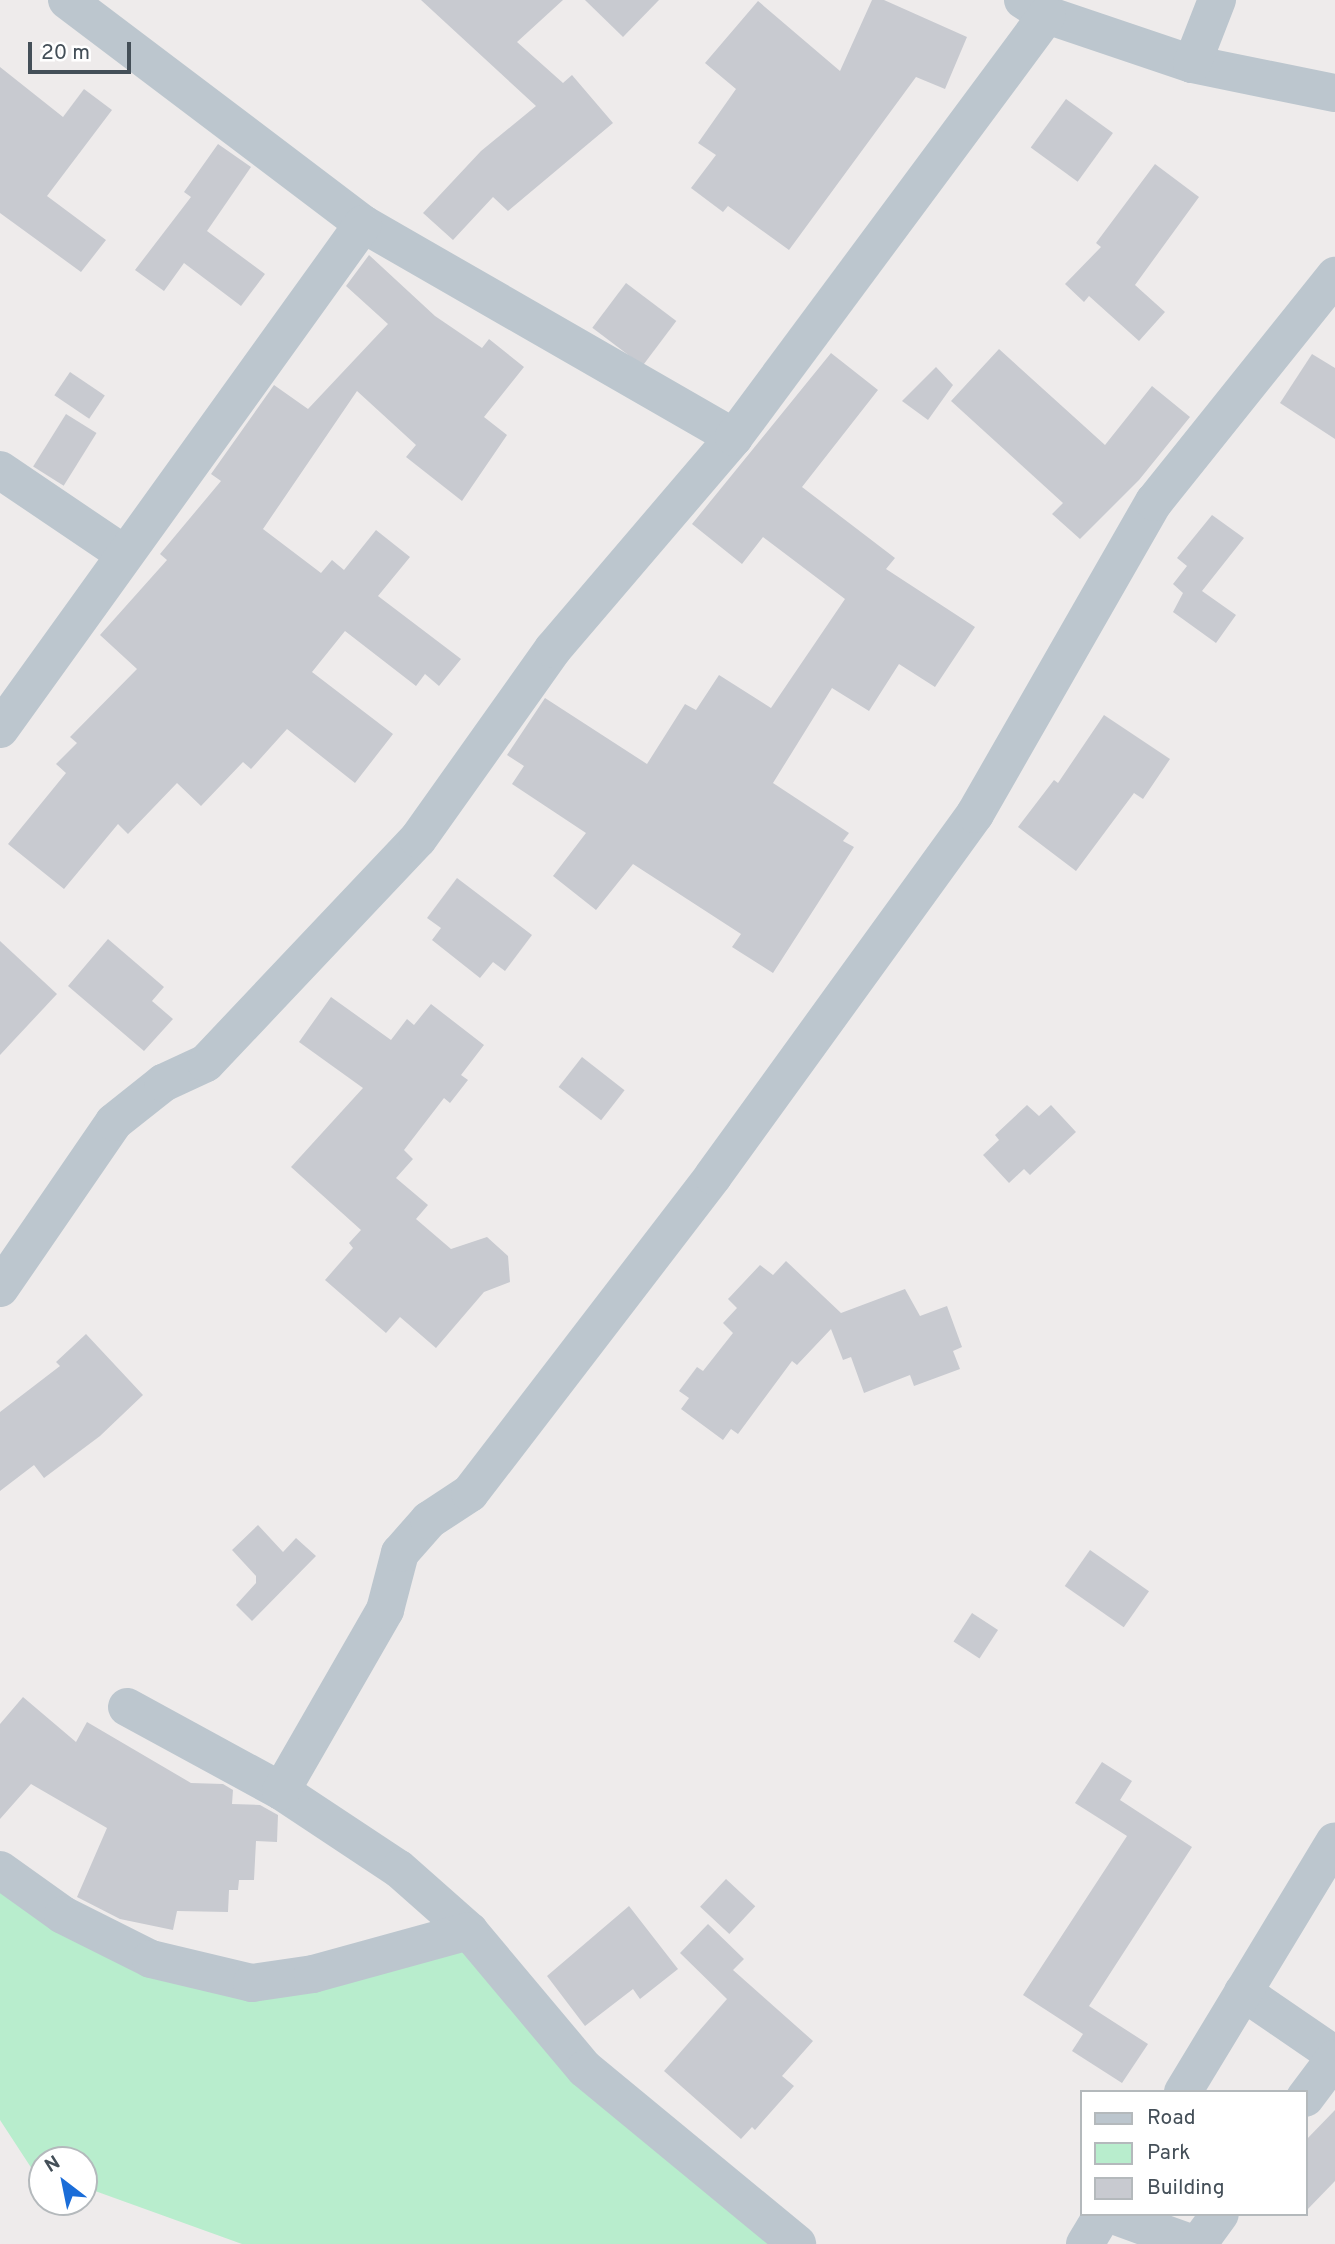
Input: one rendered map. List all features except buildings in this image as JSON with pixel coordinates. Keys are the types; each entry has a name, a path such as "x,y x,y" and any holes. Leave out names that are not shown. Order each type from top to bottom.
{"street":[{"path":"67,0 363,224 734,437"},
{"path":"1192,64 1217,0"},
{"path":"0,1288 114,1122 163,1083 206,1063 418,839 553,649 734,437 1035,7 1192,64 1335,93"},
{"path":"0,729 363,224"},
{"path":"281,1791 385,1610 400,1552 429,1520 470,1493 713,1176 975,814 1154,502 1335,276"},
{"path":"0,470 124,554"},
{"path":"127,1707 281,1791 399,1869 469,1931 585,2069 797,2244"},
{"path":"1184,2090 1335,1841"},
{"path":"0,1870 63,1915 151,1959 252,1983 313,1975 469,1931"},
{"path":"1243,1992 1335,2057 1307,2095"},
{"path":"1085,2244 1101,2216"},
{"path":"1116,2216 1196,2244 1218,2216"}],"green space":[{"path":"0,1882 196,1984 464,1950 768,2244 242,2244 98,2192 98,2146 28,2146 28,2163 0,2120"}]}
